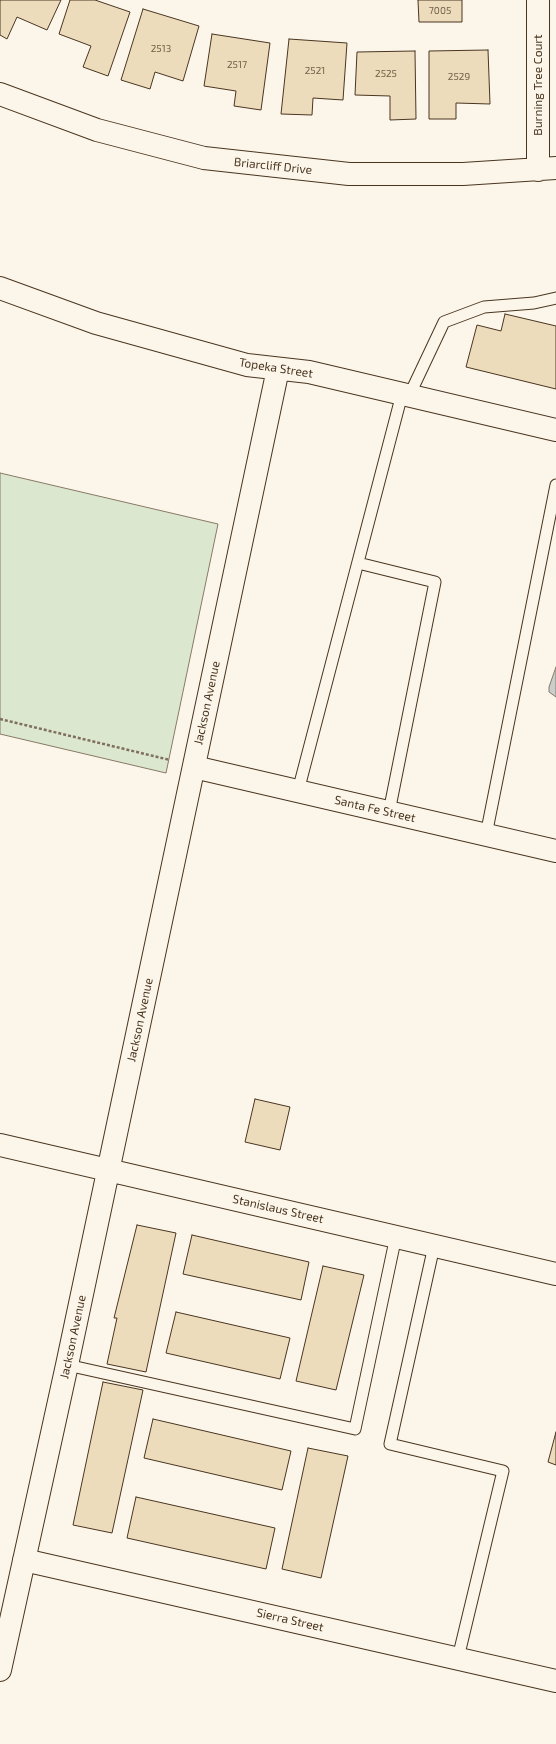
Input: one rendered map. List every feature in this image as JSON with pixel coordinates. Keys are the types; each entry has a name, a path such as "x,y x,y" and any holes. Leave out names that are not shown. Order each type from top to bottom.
{"street":[{"name":"Burning Tree Court","path":"538,0 547,169"},
{"name":"Briarcliff Drive","path":"0,94 97,130 204,158 349,174 463,174 547,169"},
{"name":"Topeka Street","path":"0,288 96,323 247,365 308,372 556,430"},
{"name":"Jackson Avenue","path":"0,1670 67,1365 278,369"},
{"name":"Santa Fe Street","path":"194,767 556,851"},
{"name":"Stanislaus Street","path":"0,1145 556,1274"},
{"name":"Sierra Street","path":"24,1560 556,1681"}],"lane":[{"path":"298,791 358,563 406,395 444,322 484,308 534,303 556,298"},
{"path":"486,835 556,485"},
{"path":"358,563 435,582 389,812"},
{"path":"67,1365 355,1428 396,1236"},
{"path":"434,1246 390,1444 503,1471 458,1658"}],"path":[{"path":"0,719 164,758 194,767"}],"green space":[{"path":"0,473 218,524 166,773 0,734"}],"shaded area":[{"path":"556,667 556,697 549,692 549,687"}],"building":[{"path":"0,0 61,0 47,30 17,17 7,39 0,35"},
{"path":"70,0 95,0 130,12 108,76 83,67 91,46 59,34"},
{"path":"418,0 462,0 462,22 419,22"},
{"path":"143,9 199,26 183,81 155,72 150,89 121,80"},
{"path":"212,34 270,43 261,110 234,106 236,91 204,86"},
{"path":"289,39 347,43 343,100 313,98 312,115 281,114"},
{"path":"488,50 490,104 456,103 456,119 429,119 429,51"},
{"path":"415,51 416,119 390,120 390,96 355,95 357,52"},
{"path":"505,314 556,326 556,389 466,367 477,325 501,331"},
{"path":"255,1099 290,1107 280,1150 245,1142"},
{"path":"137,1225 176,1233 146,1372 107,1364 117,1318 114,1318"},
{"path":"192,1235 309,1262 301,1300 183,1274"},
{"path":"323,1266 364,1275 336,1390 296,1381"},
{"path":"176,1312 290,1338 280,1379 166,1353"},
{"path":"103,1382 143,1390 112,1533 73,1525"},
{"path":"153,1419 291,1451 282,1490 144,1458"},
{"path":"556,1432 556,1465 548,1462"},
{"path":"308,1448 348,1456 321,1578 282,1569"},
{"path":"136,1497 275,1528 266,1569 127,1538"}]}
